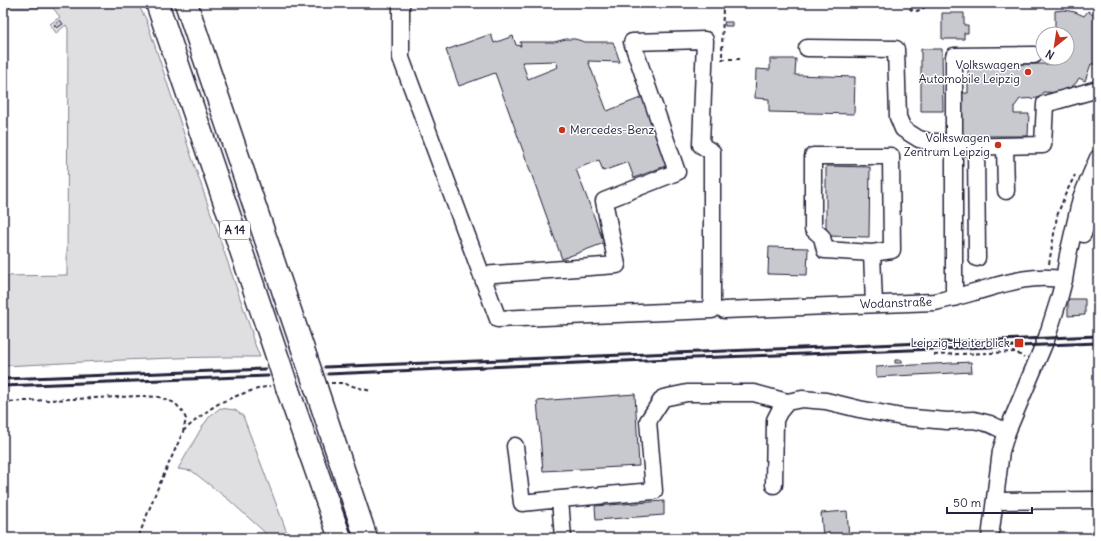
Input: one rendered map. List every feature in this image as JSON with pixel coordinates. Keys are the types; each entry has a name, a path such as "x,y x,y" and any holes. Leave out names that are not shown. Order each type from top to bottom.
{"highway":[{"name":"A 14","path":"157,3 278,359 280,388 340,538"},
{"name":"A 14","path":"186,3 306,358 323,386 366,538"}],"street":[{"path":"401,3 401,58 498,319 712,310 712,152 701,145 705,40 632,42 677,172 604,200 617,265 482,275"},
{"path":"807,48 896,49 898,117 903,129 919,139 930,142 976,146 1043,145 1045,104 1098,90"},
{"path":"954,298 954,56 1034,55"},
{"path":"976,146 977,258"},
{"path":"1005,146 1006,191"},
{"path":"813,156 891,156 892,250 872,253 825,250 822,237 813,229 813,156"},
{"path":"990,538 1001,451 1007,432 1046,338 1059,299 1081,198 1097,163"},
{"path":"1064,280 1075,256 1098,188"},
{"path":"872,253 874,304"},
{"name":"Wodanstraße","path":"724,310 935,302 1033,278 1054,278 1064,280"},
{"path":"515,446 522,503 654,491 648,421 663,398 687,393 754,393 787,402 802,398 826,401 902,417 946,421 974,420 990,424 1007,432"},
{"path":"774,486 775,420 787,402"},
{"path":"560,499 563,538"},
{"path":"995,501 1098,500"}],"path":[{"path":"722,3 722,59 742,59"},
{"path":"905,3 914,11 922,10 929,3"},
{"path":"934,355 1016,352"},
{"path":"323,386 341,383 371,391"},
{"path":"182,432 220,403 257,389 280,388"},
{"path":"3,402 141,396 159,397 175,403 183,412 186,419 138,538"}],"shaded area":[{"path":"3,3 137,3 146,19 260,357 164,358 3,366 3,276 67,275 68,29 66,25 56,33 50,24 60,17 53,8 3,8"},
{"path":"220,408 235,410 243,416 289,538 271,538 229,500 192,471 178,469 202,427 210,416"}],"building":[{"name":"Volkswagen Automobile Leipzig","path":"1064,10 1075,12 1084,16 1088,11 1098,19 1098,64 1091,64 1085,81 1079,78 1071,87 1064,90 1065,93 1043,92 1040,98 1020,99 1014,107 1014,114 1029,114 1028,136 958,136 958,93 968,93 968,64 1035,64 1035,66 1075,66 1075,26 1055,26 1055,11"},
{"path":"942,13 964,13 964,25 968,25 968,33 964,33 964,39 942,39"},
{"path":"60,20 63,24 57,28 54,25"},
{"path":"724,22 732,22 732,26 725,26"},
{"path":"491,34 494,43 513,36 516,45 521,46 520,42 554,42 566,39 575,39 585,42 613,42 620,62 588,61 607,111 643,97 668,165 634,178 628,162 603,171 599,160 576,169 604,243 562,259 495,73 459,86 446,50","holes":["556,61 558,67 528,79 522,62"]},
{"path":"921,49 942,49 943,111 921,111"},
{"path":"770,59 796,59 795,75 855,77 854,114 769,112 769,99 755,98 756,69 770,70"},
{"path":"826,166 870,167 869,237 826,236"},
{"path":"769,247 808,248 807,275 768,274"},
{"path":"1068,299 1085,299 1085,315 1068,316"},
{"path":"895,360 902,360 902,363 895,363"},
{"path":"971,362 972,372 876,377 876,367"},
{"path":"635,394 639,466 543,471 537,401"},
{"path":"664,501 664,515 596,520 595,506"},
{"path":"847,511 849,538 823,538 821,513"},
{"path":"936,534 961,535 961,538 936,538"}],"railway":[{"path":"325,367 1098,336"},
{"path":"328,374 694,358 1098,343"},
{"path":"3,379 265,369"},
{"path":"3,386 268,376"}],"place":[{"name":"Volkswagen Automobile Leipzig","path":"1028,72"},
{"name":"Mercedes-Benz","path":"562,130"},
{"name":"Volkswagen Zentrum Leipzig","path":"998,145"},
{"name":"Leipzig-Heiterblick","path":"1019,343"}]}
